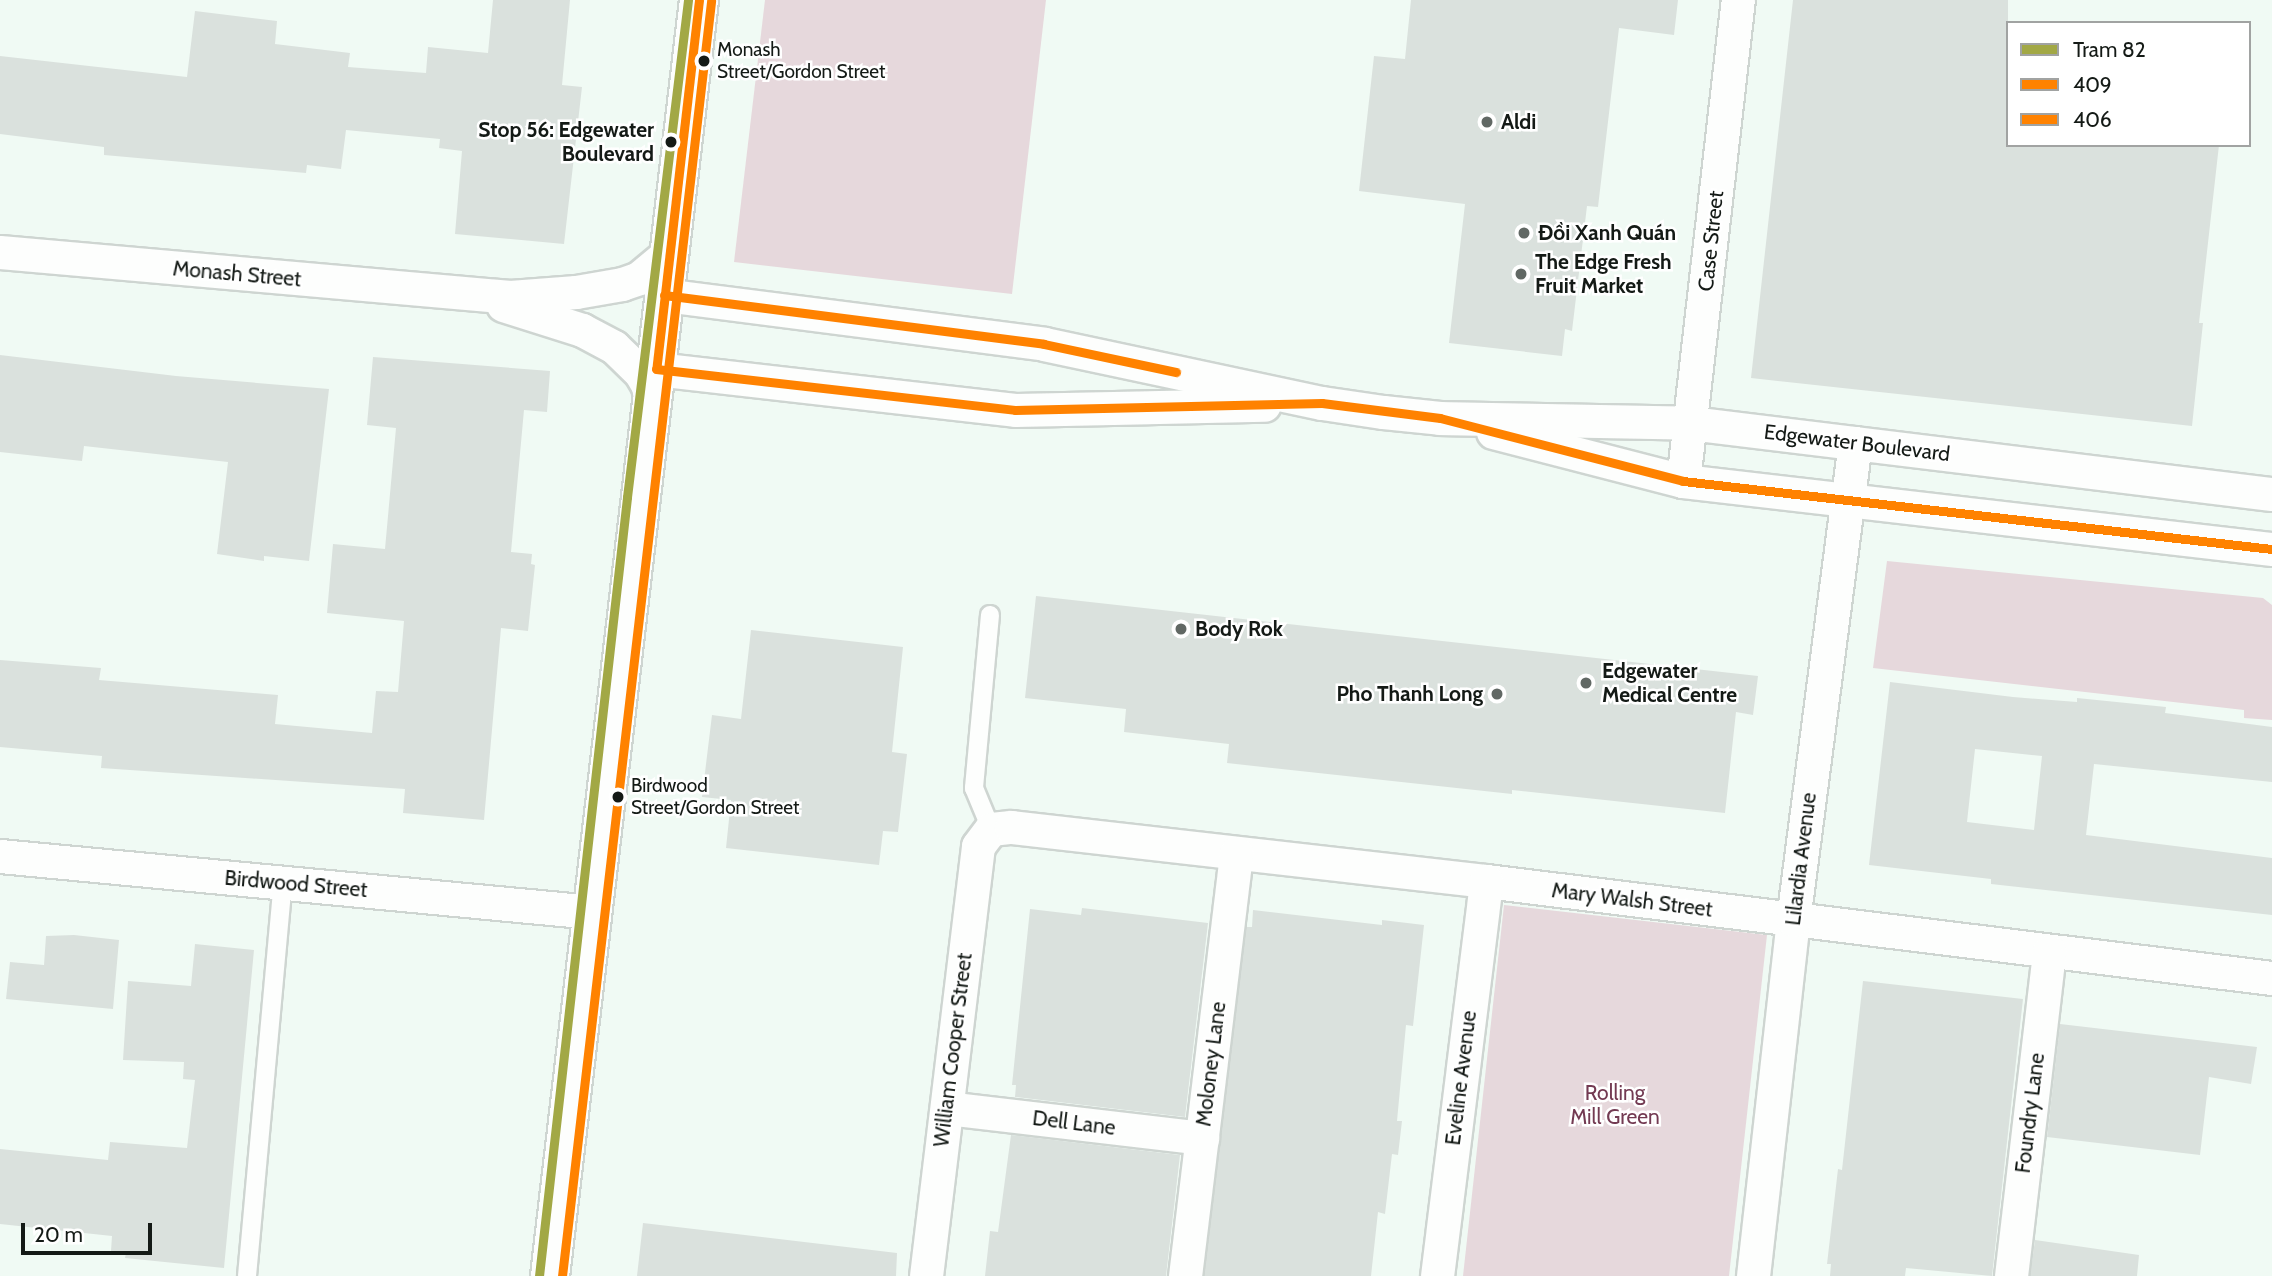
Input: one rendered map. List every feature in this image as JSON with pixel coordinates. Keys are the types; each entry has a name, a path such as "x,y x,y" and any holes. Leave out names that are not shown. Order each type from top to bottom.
{"main road":[{"path":"550,1276 699,0"}],"street":[{"name":"Case Street","path":"1683,481 1738,0"},
{"name":"Monash Street","path":"0,252 474,296 576,292 622,284 639,278 670,252"},
{"name":"Edgewater Boulevard","path":"664,295 1044,344 1322,404 1440,418 1690,423 2272,494"},
{"name":"Monash Street","path":"474,296 582,330 614,347 640,372 648,386 653,387"},
{"name":"Edgewater Boulevard","path":"653,387 1015,410 1322,404"},
{"name":"Edgewater Boulevard","path":"1440,418 1683,481 2272,549"},
{"name":"Lilardia Avenue","path":"1753,1276 1793,920 1855,443"},
{"name":"Mary Walsh Street","path":"991,829 1011,827 1486,881 2272,978"},
{"name":"William Cooper Street","path":"926,1276 978,846 991,829"},
{"name":"Moloney Lane","path":"1185,1276 1236,853"},
{"name":"Birdwood Street","path":"0,856 592,912"},
{"name":"Eveline Avenue","path":"1437,1276 1486,881"},
{"name":"Foundry Lane","path":"2011,1276 2049,951"},
{"name":"Dell Lane","path":"947,1108 1202,1138"}],"lane":[{"path":"990,615 974,788 991,829"},
{"path":"247,1276 283,883"}],"green space":[{"path":"765,0 1046,0 1012,294 734,262"},
{"path":"1887,561 2263,598 2272,605 2272,720 2244,718 2244,710 1873,668"},
{"name":"Rolling Mill Green","path":"1504,905 1767,935 1729,1276 1463,1276"}],"building":[{"path":"493,0 570,0 562,85 582,87 564,244 455,234 462,151 439,148 440,139 346,130 341,169 307,165 306,173 104,155 104,147 0,134 0,56 187,77 195,11 277,21 275,44 350,53 348,67 426,73 428,47 488,53"},
{"name":"Aldi","path":"1411,0 1678,0 1674,35 1619,28 1598,207 1587,206 1572,331 1565,329 1562,356 1449,343 1465,204 1359,191 1374,56 1405,59"},
{"path":"1793,0 2008,0 2006,147 2219,147 2199,323 2203,323 2192,426 1751,378"},
{"path":"0,355 176,376 329,389 309,561 264,556 264,561 217,554 228,462 84,446 82,461 0,452"},
{"path":"373,357 550,371 547,412 524,410 511,552 532,554 531,564 535,565 528,631 501,628 484,820 403,813 405,789 101,768 102,756 0,747 0,660 101,668 99,680 278,695 275,724 372,733 376,691 398,692 404,621 327,613 333,544 385,549 396,428 367,425"},
{"path":"1036,596 1758,676 1753,715 1736,712 1725,813 1512,790 1512,794 1227,763 1229,744 1124,732 1126,709 1025,698"},
{"path":"751,630 903,647 892,752 907,754 898,832 883,831 879,865 726,848 731,800 702,797 712,715 741,719"},
{"path":"1890,682 2013,697 2077,702 2077,698 2166,707 2165,713 2272,727 2272,782 2094,764 2086,835 2272,858 2272,915 1991,884 1991,879 1869,865","holes":["1975,749 2042,756 2034,830 1967,822"]},
{"path":"1082,908 1208,923 1185,1117 1015,1097 1016,1085 1012,1085 1030,909 1081,915"},
{"path":"1253,910 1382,925 1382,920 1424,925 1413,1026 1406,1025 1397,1121 1402,1121 1398,1155 1392,1154 1385,1214 1378,1212 1371,1276 1204,1276 1246,927 1252,927"},
{"path":"74,935 119,940 113,1009 6,999 10,962 44,965 46,936"},
{"path":"195,944 254,950 224,1268 125,1258 126,1253 111,1251 112,1236 0,1224 0,1149 108,1160 110,1142 187,1148 195,1080 183,1079 184,1062 123,1060 128,981 191,986"},
{"path":"1863,981 2023,999 1992,1276 1906,1268 1905,1276 1830,1276 1831,1264 1827,1264 1838,1169 1842,1170"},
{"path":"2060,1024 2257,1047 2251,1084 2209,1077 2200,1155 2047,1137"},
{"path":"1011,1135 1180,1155 1166,1276 985,1276 990,1231 998,1232"},
{"path":"643,1223 897,1253 896,1276 637,1276"},
{"path":"2035,1240 2139,1255 2137,1276 2030,1276"}],"tram line":[{"name":"82","path":"539,1276 627,497 688,0"}],"transit line":[{"name":"409","path":"699,0 656,369 1015,410 1322,403 1440,418 1683,481 2272,549"},
{"name":"406","path":"562,1276 711,1"},
{"name":"409","path":"664,295 1044,344 1176,372"}],"place":[{"name":"Monash Street/Gordon Street","path":"704,61"},
{"name":"Aldi","path":"1487,122"},
{"name":"Stop 56: Edgewater Boulevard","path":"671,142"},
{"name":"Đồi Xanh Quán","path":"1524,233"},
{"name":"The Edge Fresh Fruit Market","path":"1521,274"},
{"name":"Body Rok","path":"1181,629"},
{"name":"Edgewater Medical Centre","path":"1586,683"},
{"name":"Pho Thanh Long","path":"1497,694"},
{"name":"Birdwood Street/Gordon Street","path":"618,797"}]}
